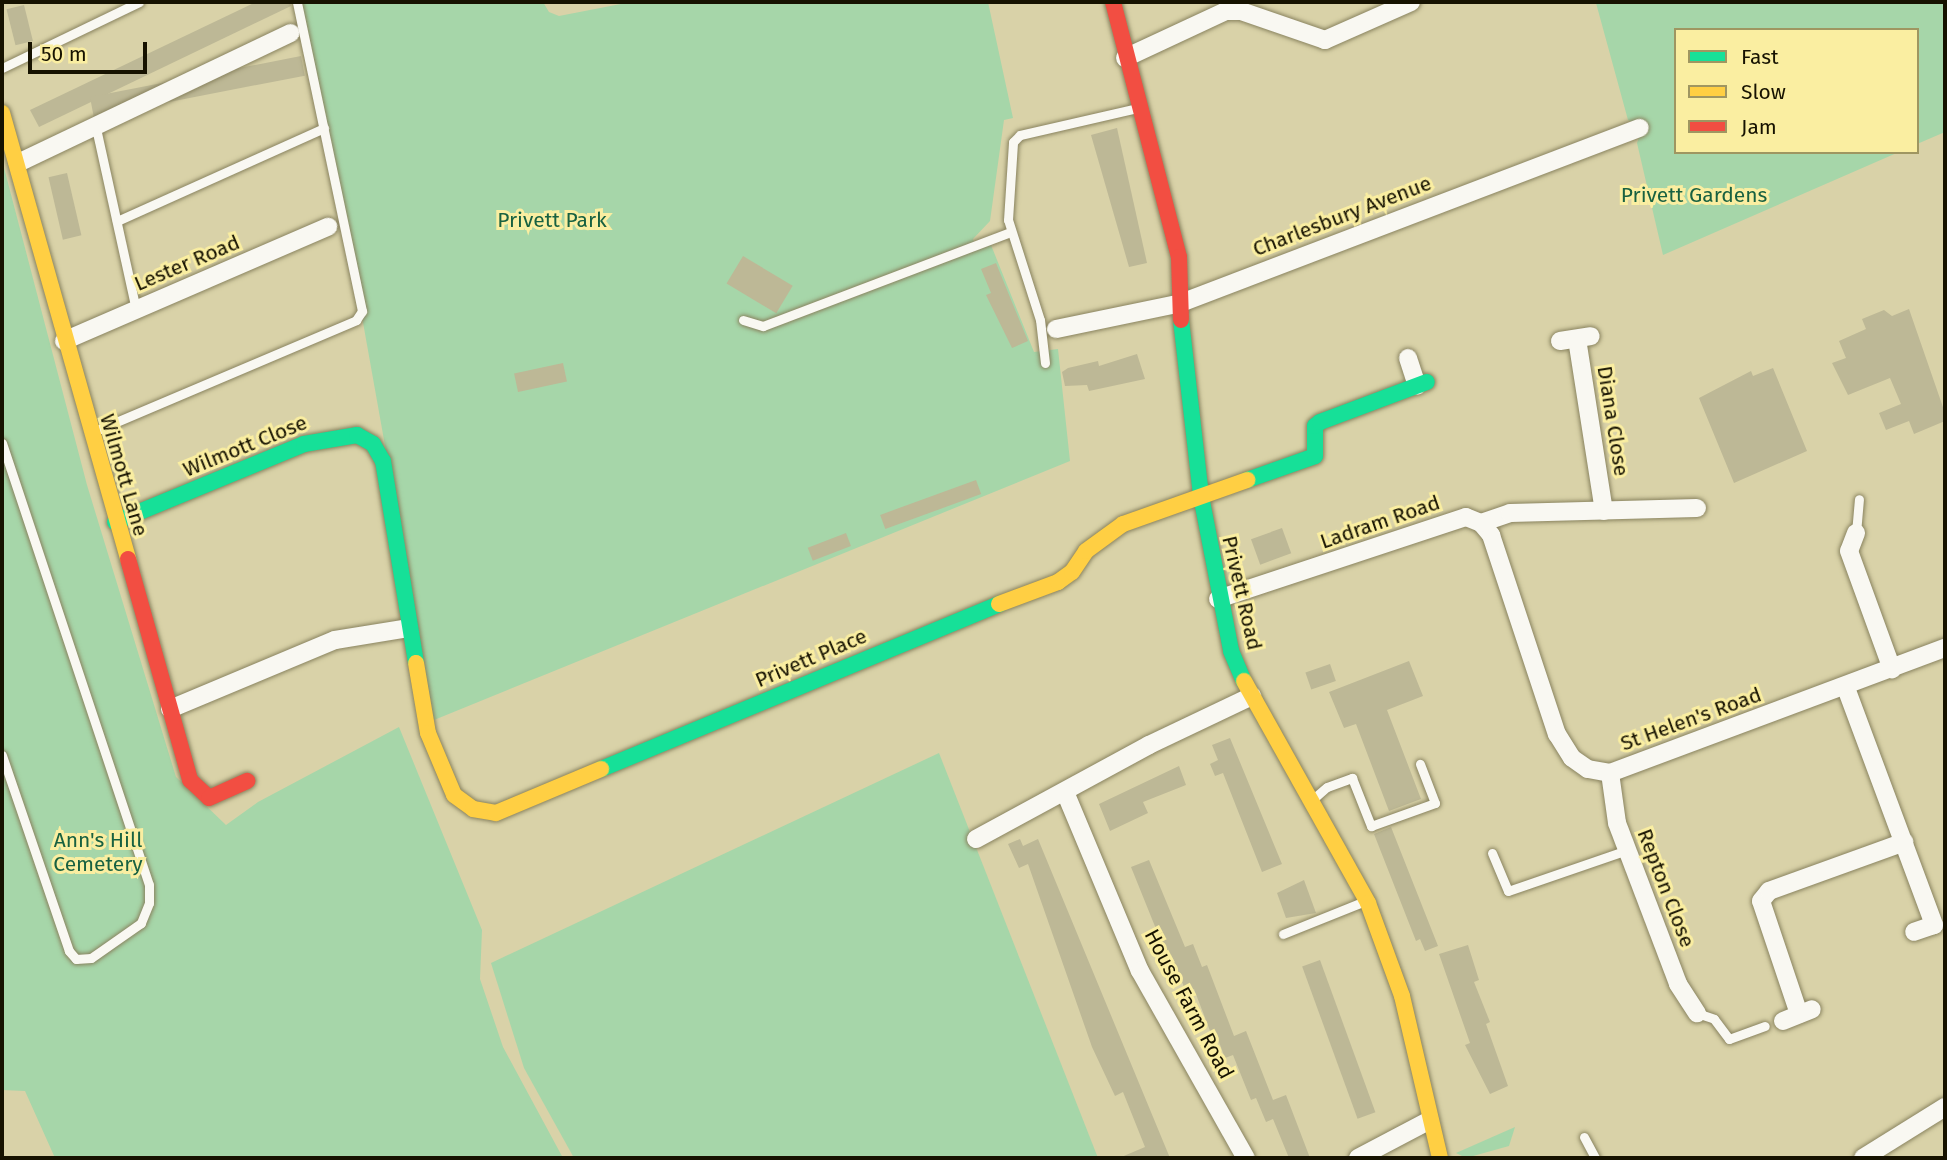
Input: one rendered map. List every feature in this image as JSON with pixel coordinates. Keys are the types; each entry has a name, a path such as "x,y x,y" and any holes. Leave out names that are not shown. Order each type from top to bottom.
{"street":[{"name":"Privett Road","path":"1113,2 1125,58 1171,214 1200,496 1218,599 1231,651 1252,696 1313,799 1367,900 1402,996 1440,1158"},
{"path":"1125,58 1234,6 1325,40 1411,2"},
{"path":"18,163 297,31"},
{"name":"Wilmott Lane","path":"2,113 18,163 115,522 190,780 200,794 213,798 247,781"},
{"name":"Charlesbury Avenue","path":"1049,328 1181,303 1640,128"},
{"name":"Lester Road","path":"64,341 336,226"},
{"name":"Diana Close","path":"1576,339 1604,511"},
{"path":"1408,358 1422,384"},
{"name":"Privett Place","path":"441,768 464,804 490,813 513,809 896,644 1058,582 1072,572 1086,551 1118,527 1315,456 1315,426 1320,422 1422,384"},
{"name":"Wilmott Close","path":"115,522 304,444 365,438 383,461 423,713 441,768"},
{"name":"Ladram Road","path":"1218,599 1409,533 1466,517 1482,523 1510,513 1604,511 1688,504"},
{"name":"St Helen's Road","path":"1482,523 1491,535 1557,734 1580,764 1610,773 1846,688 1945,648"},
{"path":"1856,533 1849,551 1892,669"},
{"path":"170,709 335,640 408,628"},
{"path":"1846,688 1934,925 1914,932"},
{"path":"976,839 1149,745 1252,696"},
{"name":"Repton Close","path":"1610,773 1617,822 1627,850 1678,984 1697,1013"},
{"name":"House Farm Road","path":"1066,792 1140,971 1246,1158"},
{"path":"1798,1015 1761,901 1769,891 1904,842"},
{"path":"1863,1158 1945,1107"},
{"path":"1358,1158 1430,1120"}],"lane":[{"path":"2,68 139,2"},
{"path":"90,433 356,320 362,311 336,226 324,128 297,31 297,2"},
{"path":"1045,363 1049,328 1010,232 1015,138 1140,108"},
{"path":"96,128 136,310"},
{"path":"117,221 324,128"},
{"path":"743,320 763,326 1010,232"},
{"path":"2,443 149,885 149,904 141,923 91,958 76,959 69,951 2,755"},
{"path":"1856,533 1859,499"},
{"path":"1313,799 1327,787 1352,778 1371,826 1435,803 1420,764"},
{"path":"1492,853 1508,891 1627,850"},
{"path":"1283,934 1367,900"},
{"path":"1697,1013 1714,1019 1729,1039 1765,1026"},
{"path":"1584,1137 1595,1158"}],"green space":[{"name":"Privett Park","path":"300,2 543,2 549,12 559,16 631,2 988,2 1013,118 1004,120 990,221 973,239 977,250 991,245 1034,352 1058,349 1070,461 434,720 339,188"},
{"name":"Privett Gardens","path":"1945,2 1945,132 1919,143 1919,28 1674,28 1674,154 1894,154 1663,255 1637,143 1643,127 1628,120 1596,3"},
{"name":"Ann's Hill Cemetery","path":"2,160 87,485 176,777 226,825 258,802 399,727 482,930 480,979 503,1047 563,1158 55,1158 25,1091 2,1090"},
{"path":"939,753 1098,1158 574,1158 524,1068 491,963"},
{"path":"1515,1127 1509,1146 1466,1158 1456,1153"}],"building":[{"path":"256,2 290,2 291,6 39,127 30,110"},
{"path":"24,5 33,41 15,45 7,9"},
{"path":"301,56 305,76 94,117 90,97"},
{"path":"1117,128 1147,263 1129,267 1091,135"},
{"path":"67,173 81,235 63,240 48,177"},
{"path":"743,256 793,286 776,313 727,283"},
{"path":"996,263 1028,341 1012,348 986,295 991,293 981,269"},
{"path":"1909,309 1945,413 1945,421 1914,434 1909,421 1886,430 1879,413 1901,404 1890,378 1848,395 1832,363 1846,358 1839,341 1866,329 1862,319 1884,310 1892,316"},
{"path":"1137,354 1145,379 1089,391 1087,385 1065,386 1062,372 1068,368 1098,361 1099,366"},
{"path":"563,363 567,382 518,392 514,373"},
{"path":"1773,368 1807,451 1734,483 1699,398 1751,371 1753,376"},
{"path":"976,480 981,494 885,529 880,515"},
{"path":"1282,528 1291,553 1260,565 1251,539"},
{"path":"846,533 851,546 813,561 808,548"},
{"path":"1409,661 1423,696 1387,710 1421,799 1389,811 1356,724 1344,728 1329,692"},
{"path":"1330,664 1336,681 1311,689 1305,672"},
{"path":"1230,738 1282,864 1262,872 1223,773 1215,776 1210,764 1218,760 1212,745"},
{"path":"1179,766 1186,785 1143,802 1148,813 1110,831 1099,804"},
{"path":"1391,827 1438,946 1425,951 1420,939 1416,941 1374,834"},
{"path":"1020,839 1023,846 1038,839 1170,1158 1119,1158 1145,1147 1123,1092 1115,1096 1092,1047 1028,864 1019,868 1008,844"},
{"path":"1149,860 1185,947 1193,944 1202,967 1207,965 1234,1036 1246,1031 1273,1100 1286,1095 1310,1158 1289,1158 1273,1119 1266,1122 1256,1098 1251,1100 1233,1055 1225,1058 1216,1034 1212,1036 1194,989 1186,992 1177,969 1173,971 1131,867"},
{"path":"1304,880 1316,913 1286,918 1277,893"},
{"path":"1468,945 1479,980 1474,982 1490,1022 1486,1024 1508,1086 1490,1094 1465,1045 1470,1043 1439,954"},
{"path":"1320,960 1375,1112 1358,1119 1302,966"}],"traffic: fast":[{"path":"1181,320 1201,496 1231,651 1244,681"},
{"path":"1247,480 1315,456 1315,426 1320,422 1427,382"},
{"path":"115,522 304,444 357,435 373,444 383,461 416,663"},
{"path":"601,769 999,604"}],"traffic: slow":[{"path":"2,113 128,559"},
{"path":"999,604 1058,582 1072,572 1086,551 1123,524 1247,480"},
{"path":"416,663 428,733 454,795 473,809 496,813 601,769"},
{"path":"1244,681 1368,903 1402,996 1440,1158"}],"traffic: jam":[{"path":"1113,2 1179,257 1181,320"},
{"path":"128,559 190,780 209,798 247,781"}]}
